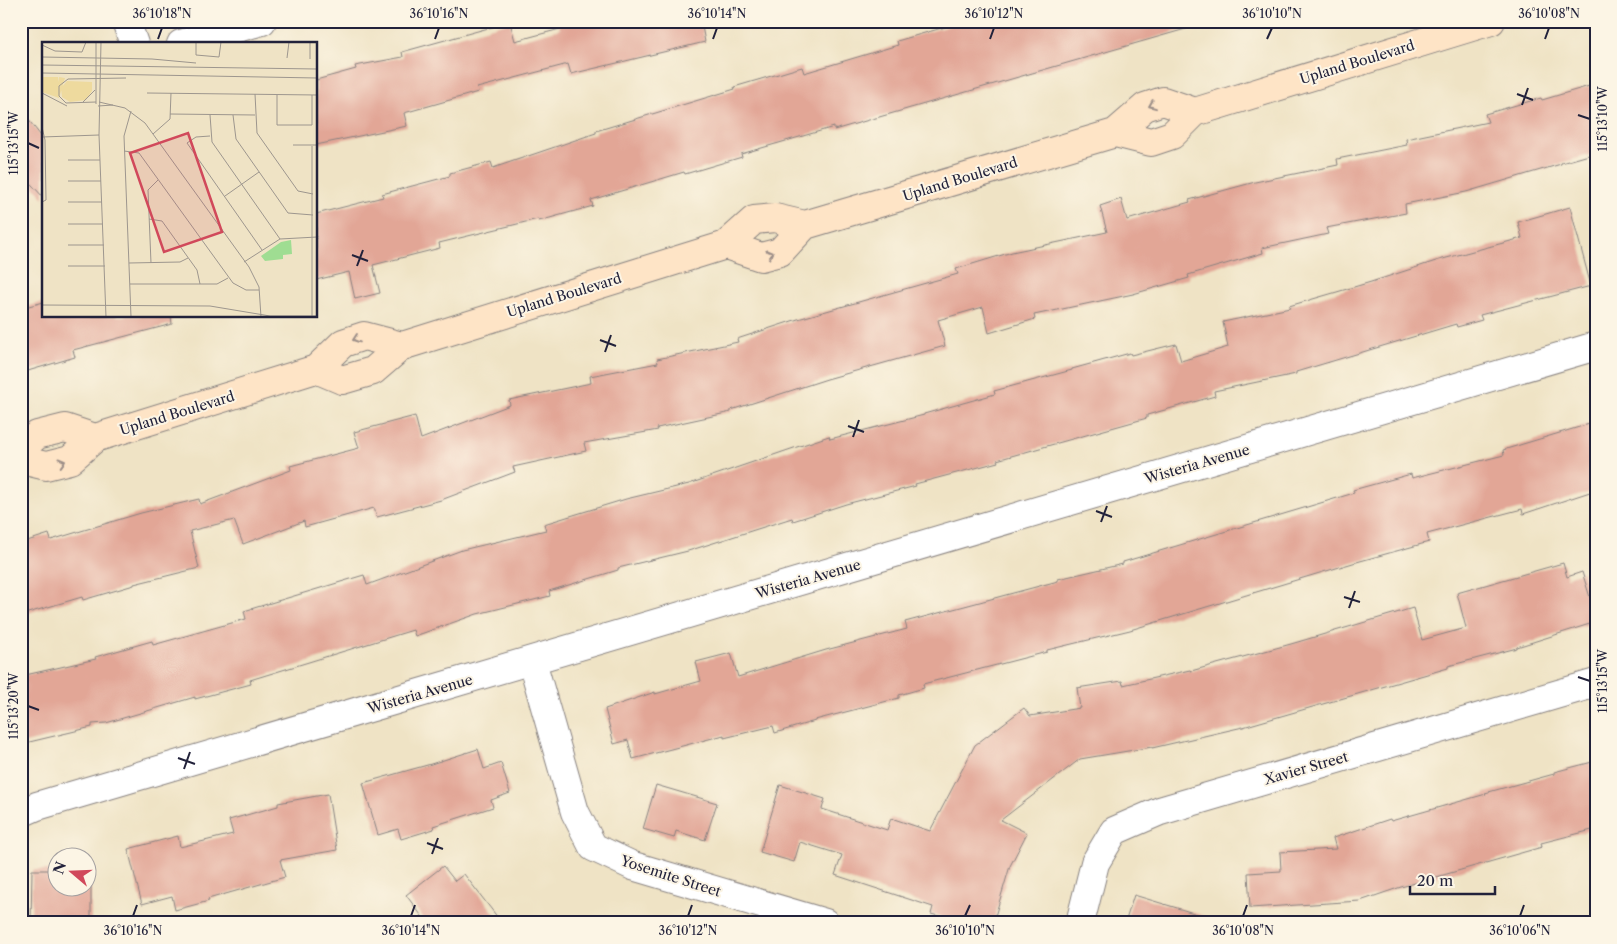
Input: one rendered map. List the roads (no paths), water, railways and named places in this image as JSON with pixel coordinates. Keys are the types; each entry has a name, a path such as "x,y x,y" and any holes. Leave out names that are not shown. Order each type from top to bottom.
{"street":[{"path":"126,21 133,42"},
{"path":"188,42 262,21"},
{"name":"Upland Boulevard","path":"316,369 342,380 373,371 402,346 726,245 754,220 775,218 805,225 1115,133 1150,142 1172,135 1195,112 1491,21"},
{"path":"726,245 761,257 780,252 805,225"},
{"name":"Upland Boulevard","path":"21,460 46,466 70,460 95,438 316,369 343,343 364,336 402,346"},
{"name":"Wisteria Avenue","path":"21,813 37,806 1596,346"},
{"path":"21,449 37,435 65,428 95,438"},
{"name":"Yosemite Street","path":"532,660 575,812 593,846 633,866 825,923"},
{"name":"Xavier Street","path":"1080,923 1095,863 1114,831 1160,811 1596,683"}]}
